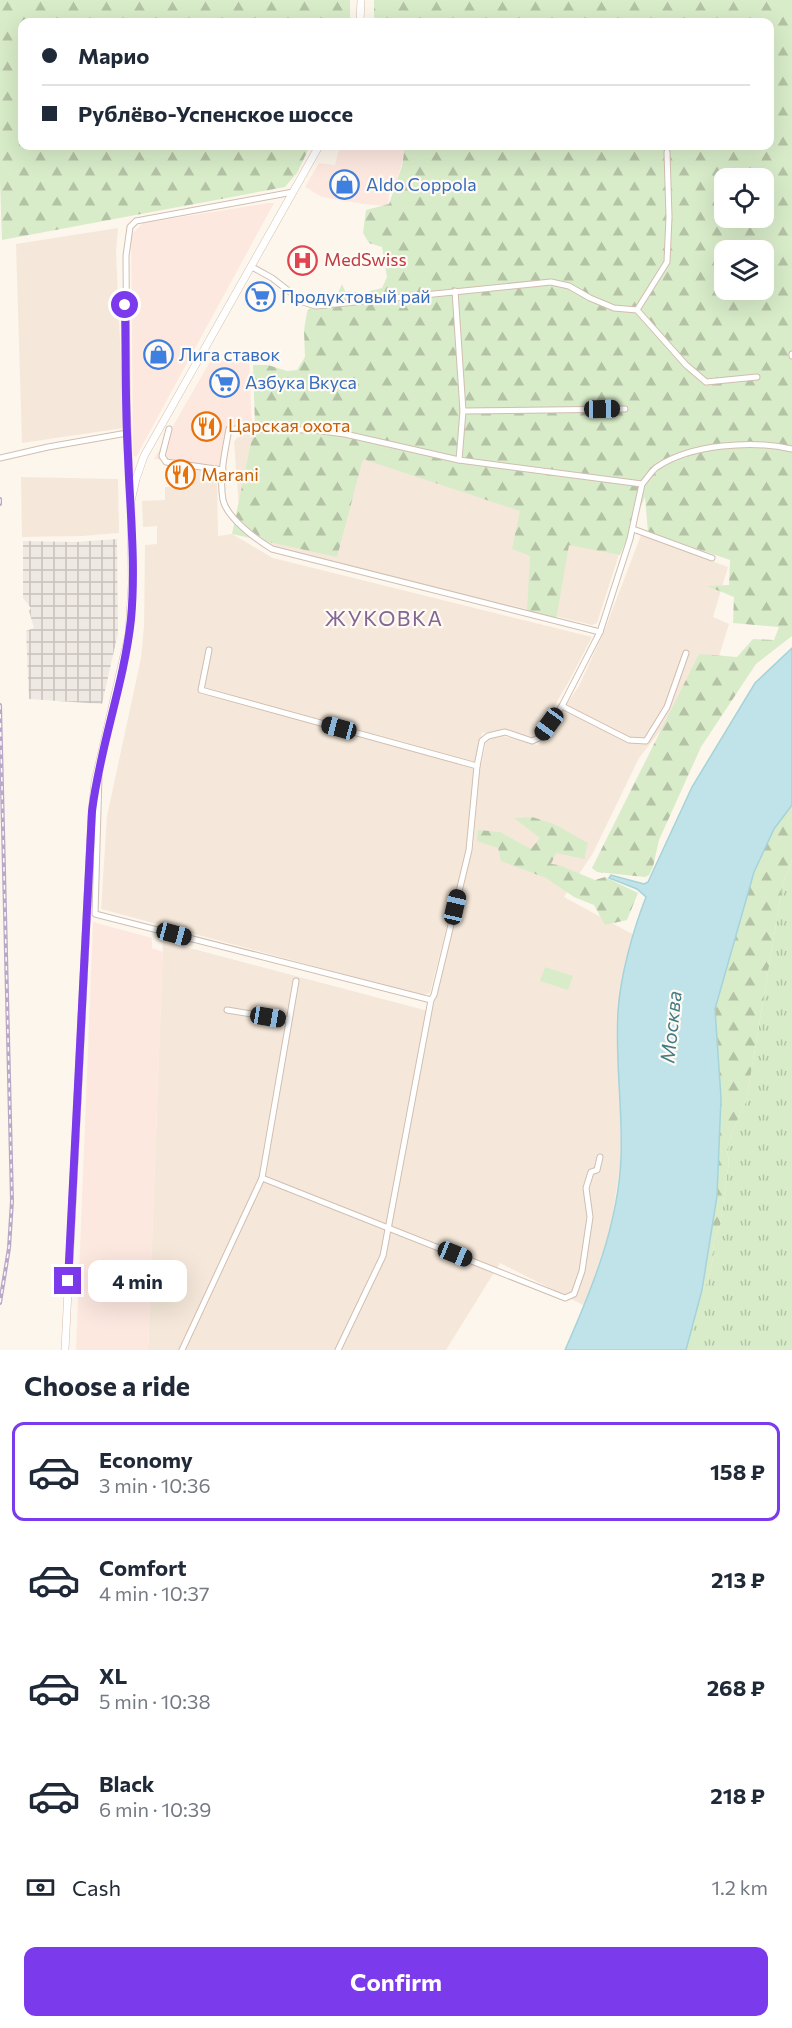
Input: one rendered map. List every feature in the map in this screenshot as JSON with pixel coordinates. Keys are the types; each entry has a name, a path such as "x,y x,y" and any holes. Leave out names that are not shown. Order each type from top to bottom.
{"main road":[{"path":"360,18 361,0"},
{"path":"65,1350 91,825 95,782 129,634 132,584 131,501 139,470 157,433 317,150"}],"street":[{"path":"637,310 667,262 669,217 667,152"},
{"path":"131,501 127,433 125,305 126,256 130,227 136,221 293,192"},
{"path":"252,267 272,278 303,302 316,306 551,282 569,285 590,298 614,308 637,310 686,365 706,382 757,377"},
{"path":"455,291 463,411 459,460"},
{"path":"463,411 625,409"},
{"path":"157,433 169,429 162,456 166,462 223,470"},
{"path":"600,632 272,549 256,540 232,516 223,501 223,470 229,429 324,431 459,460 642,484"},
{"path":"0,458 127,433"},
{"path":"338,1350 383,1256 431,1000 469,850 477,766 482,741 488,736 505,732 532,741 539,738 562,706 600,632 633,529 642,484 655,468 676,457 729,444 792,449"},
{"path":"633,529 712,558"},
{"path":"209,650 201,690 477,766"},
{"path":"562,706 629,740 646,741 667,707 686,653"},
{"path":"99,764 95,914 431,1000"},
{"path":"182,1350 262,1178 296,981"},
{"path":"227,1010 289,1020"},
{"path":"262,1178 565,1298 574,1294 582,1271 590,1216 586,1188 591,1172 597,1170 600,1157"}],"shaded area":[{"path":"340,150 405,150 396,184 390,186 388,206 322,197 305,187 319,163 335,165"},
{"path":"274,203 136,457 133,455 131,235 143,223"},
{"path":"118,228 116,253 124,428 22,443 16,244"},
{"path":"211,360 249,362 252,428 226,427 220,468 154,459"},
{"path":"240,434 319,436 638,495 597,623 592,625 272,547 240,521 234,442"},
{"path":"192,469 217,473 218,536 232,534 273,558 592,637 535,738 503,730 482,733 475,766 466,850 430,993 422,995 101,909 107,816 141,658 144,626 145,545 157,544 157,526 143,527 142,501 165,500 165,487 192,487"},
{"path":"21,477 118,479 119,533 22,537"},
{"path":"641,535 728,567 713,617 729,624 719,656 639,758 593,853 564,897 634,935 623,978 618,1012 621,1159 611,1226 585,1306 500,1263 446,1350 148,1350 163,941 432,1012 473,848 479,775 487,738 503,736 538,745 579,686 605,629"},
{"path":"117,539 118,633 102,704 29,699 26,631 34,628 29,611 31,608 23,598 23,541 76,542"},
{"path":"93,922 152,938 152,948 163,952 148,1350 76,1350"}],"green space":[{"path":"0,0 350,0 350,18 18,18 18,150 308,150 297,173 285,187 2,240"},
{"path":"374,0 792,0 792,636 756,664 701,747 659,840 653,867 649,875 645,877 597,872 592,868 699,654 737,657 753,639 774,640 779,627 733,623 734,597 707,586 729,585 730,560 648,532 645,497 620,555 569,545 556,620 527,611 530,556 512,549 520,511 363,459 337,557 232,534 255,424 253,365 268,365 287,371 297,370 305,357 304,330 307,312 318,298 336,298 342,284 345,291 362,293 382,288 387,277 382,247 369,243 363,233 366,210 389,204 402,166 405,150 774,150 774,18 374,18"},
{"path":"792,805 792,861 783,883 746,1102 732,1131 727,1150 729,1161 720,1226 714,1240 708,1282 702,1290 717,1196 721,1098 715,1009 754,872 774,829"},
{"path":"532,817 554,824 588,843 584,859 556,853 551,864 595,880 605,877 638,893 627,920 605,925 594,905 574,897 546,878 501,861 498,848 477,841 478,830 500,832 531,849 540,838 514,818"},
{"path":"792,861 792,1350 686,1350 702,1290 708,1282 714,1240 720,1226 729,1161 727,1150 732,1131 746,1102 783,883"},
{"path":"545,967 573,976 568,990 540,981"}],"water":[{"name":"Москва","path":"792,648 792,805 774,829 754,872 715,1009 721,1098 717,1196 702,1290 686,1350 565,1350 594,1280 615,1208 621,1158 617,1049 619,998 636,924 646,897 637,889 609,878 611,875 644,884 648,882 692,787 755,683"}],"railway":[{"path":"0,499 0,504"},
{"path":"0,705 12,1201 9,1248 0,1303"}],"place":[{"name":"Aldo Coppola","path":"345,185"},
{"name":"MedSwiss","path":"303,260"},
{"name":"Продуктовый рай","path":"260,297"},
{"name":"Лига ставок","path":"158,355"},
{"name":"Азбука Вкуса","path":"224,383"},
{"name":"Царская охота","path":"207,426"},
{"name":"Marani","path":"180,475"}],"district":[{"name":"ЖУКОВКА","path":"384,619"}],"route":[{"path":"68,1281 92,811 95,782 120,677 132,608 125,305"}]}
